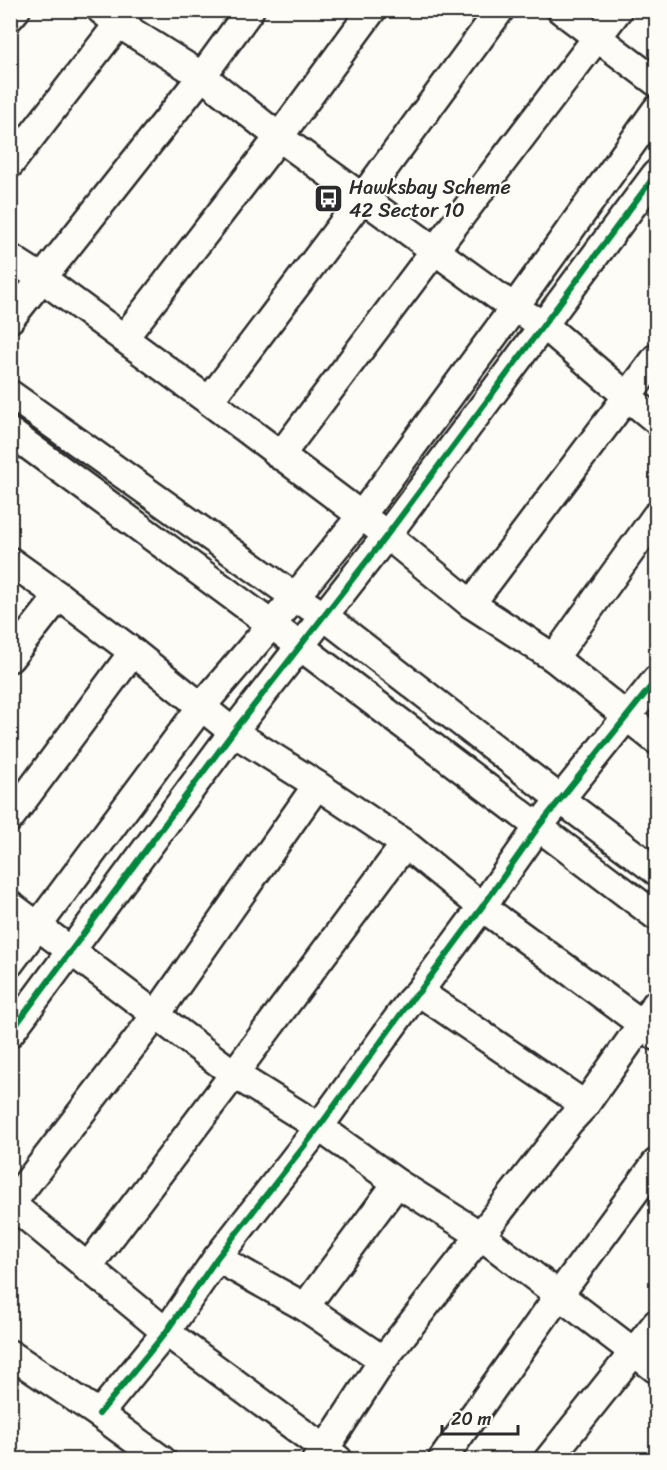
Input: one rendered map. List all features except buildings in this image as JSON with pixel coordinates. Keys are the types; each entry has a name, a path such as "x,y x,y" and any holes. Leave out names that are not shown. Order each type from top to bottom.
{"street":[{"path":"10,17 16,10"},
{"path":"10,319 202,76 250,10"},
{"path":"124,338 279,136 372,10"},
{"path":"209,401 500,10"},
{"path":"561,10 657,82"},
{"path":"280,456 618,10"},
{"path":"10,164 117,15 514,308 544,325 657,420"},
{"path":"10,963 201,707 296,597 361,516 657,110"},
{"path":"10,1033 233,732 387,535 657,174"},
{"path":"10,258 43,279 209,401 387,535 471,604 554,658 657,740"},
{"path":"471,604 657,358"},
{"path":"10,394 324,616 560,799 657,871"},
{"path":"10,432 272,625 657,916"},
{"path":"554,658 657,516"},
{"path":"10,561 133,652 233,732 317,785 405,844 482,907 652,1021 570,1121 383,1360 327,1456 166,1332 11,1204 156,1015 317,785"},
{"path":"10,658 59,596"},
{"path":"10,818 133,652"},
{"path":"99,1414 166,1332 217,1258 319,1126 482,907 538,826 657,680"},
{"path":"87,1268 405,844"},
{"path":"10,905 234,1074 319,1126 397,1183 480,1235 657,1369"},
{"path":"418,992 585,1105"},
{"path":"442,1460 559,1295 657,1163"},
{"path":"306,1307 397,1183"},
{"path":"217,1258 306,1307 383,1360"},
{"path":"548,1460 657,1324"},
{"path":"10,1354 162,1460"}],"cycle path":[{"path":"10,1033 233,732 387,535 656,174"},
{"path":"99,1414 166,1332 217,1258 319,1127 539,826 656,680"}],"place":[{"name":"Hawksbay Scheme 42 Sector 10","path":"328,199"}]}
